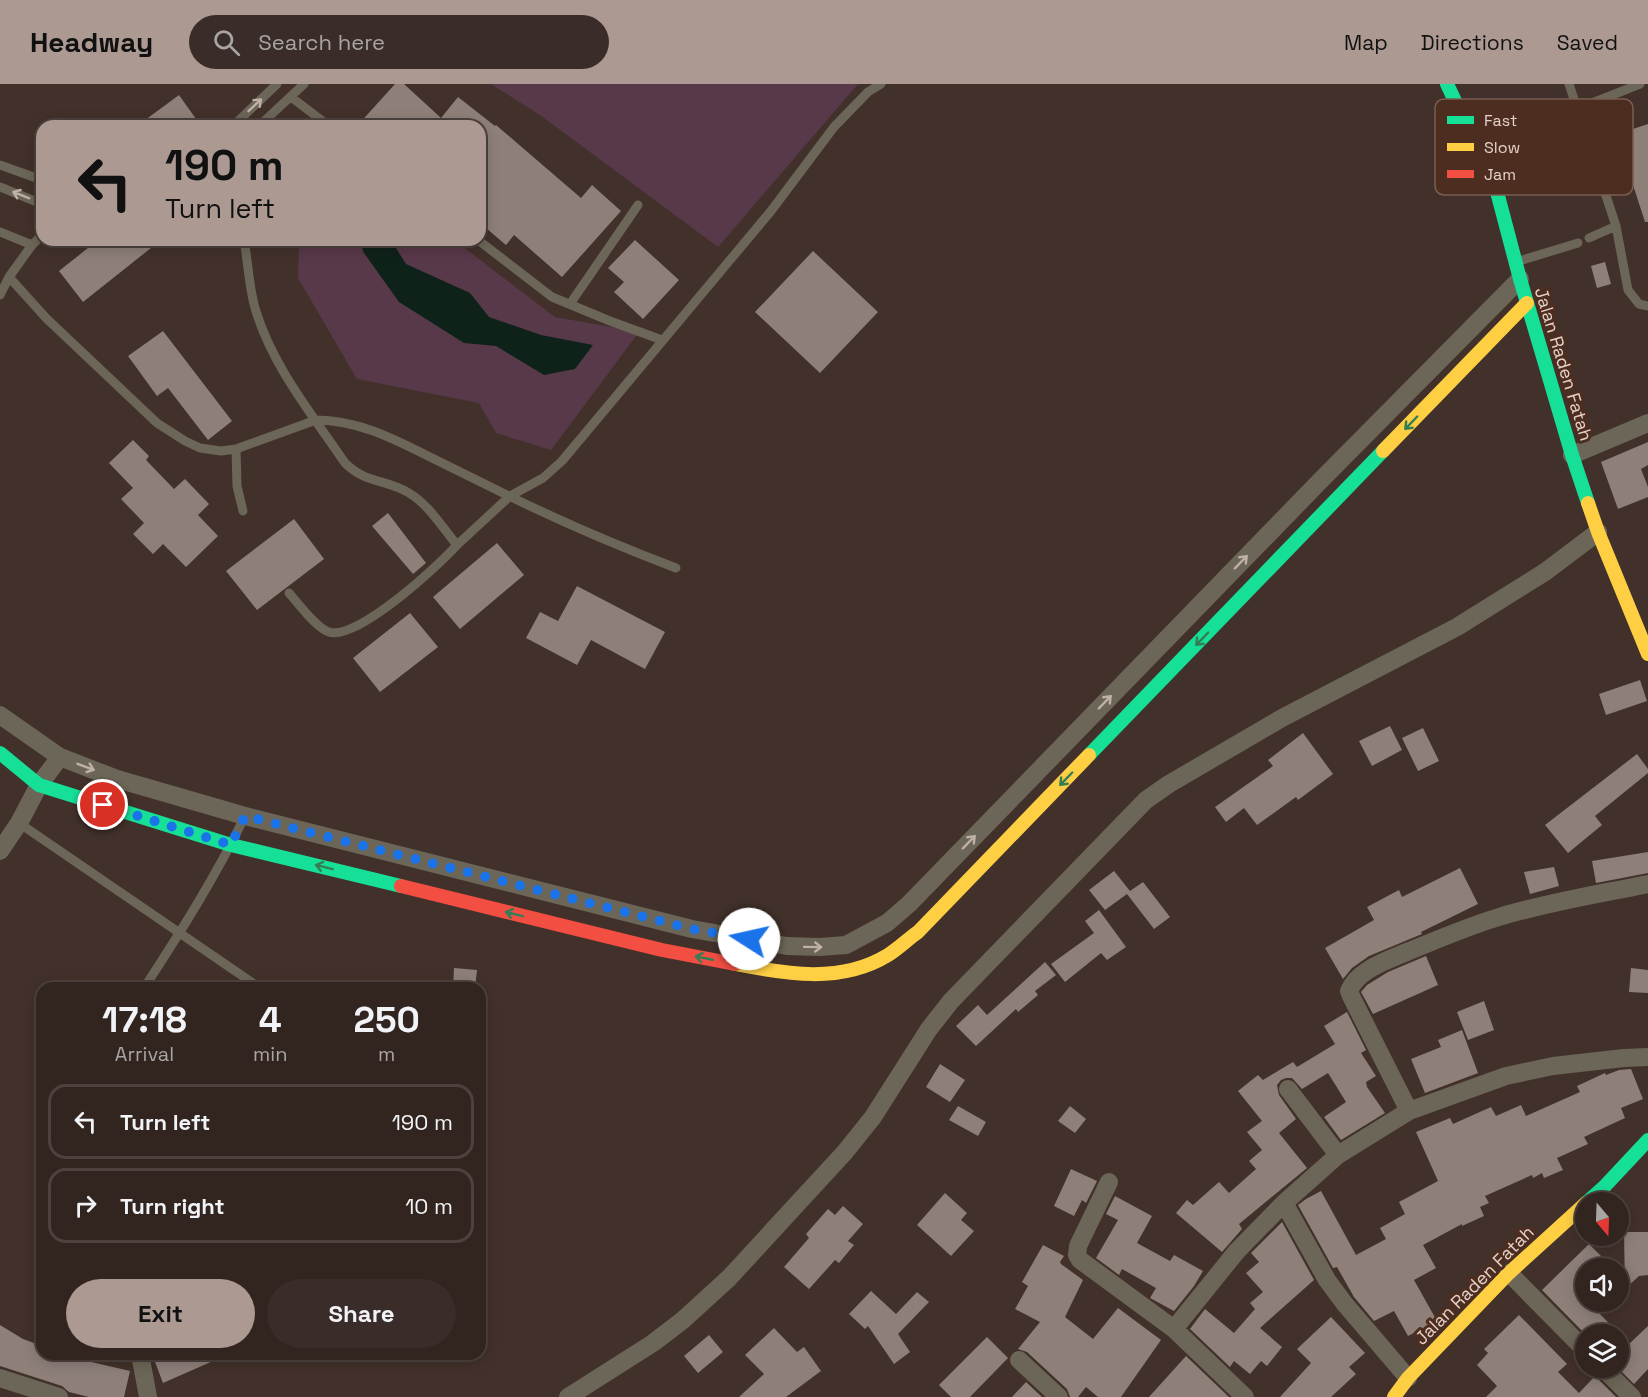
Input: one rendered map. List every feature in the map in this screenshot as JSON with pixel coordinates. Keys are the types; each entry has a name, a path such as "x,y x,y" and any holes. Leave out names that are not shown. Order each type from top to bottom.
{"main road":[{"name":"Jalan Raden Fatah","path":"1447,84 1455,99"},
{"name":"Jalan Raden Fatah","path":"1498,195 1572,455 1598,532 1648,654"},
{"path":"0,753 39,785 231,845 662,950 786,974 826,975 848,970 888,955 918,932 1527,303"},
{"name":"Jalan Raden Fatah","path":"1598,1192 1648,1140"},
{"name":"Jalan Raden Fatah","path":"1394,1397 1408,1378 1509,1273 1575,1213"}],"street":[{"path":"0,715 60,757 117,779 245,816 692,929 787,946 846,945 887,923 909,904 1436,364 1518,271"},
{"path":"1436,364 1451,381"},
{"path":"1572,455 1648,423"},
{"path":"568,1397 653,1343 683,1320 729,1278 845,1152 873,1117 929,1029 951,1000 1146,800 1281,718 1457,627 1545,572 1598,532"},
{"path":"0,851 19,824 39,785 60,757"},
{"path":"1409,1111 1351,996 1349,991 1352,983 1381,963 1500,916 1648,884"},
{"path":"1174,1329 1237,1251 1284,1203 1338,1155 1409,1111 1506,1076 1574,1064 1648,1058"},
{"path":"1288,1089 1338,1155"},
{"path":"1108,1182 1078,1246 1077,1255 1080,1260 1174,1329 1245,1397"},
{"path":"1284,1203 1327,1280 1408,1378"},
{"path":"1509,1273 1575,1340"},
{"path":"142,1360 148,1397"},
{"path":"1018,1360 1059,1397"},
{"path":"0,1378 59,1397"},
{"path":"1617,1378 1643,1396"}],"lane":[{"path":"239,120 278,84"},
{"path":"266,120 304,84"},
{"path":"289,593 318,626 329,632 340,633 357,626 378,614 444,559 510,496 543,478 562,461 771,211 816,150 849,111 868,92 881,84"},
{"path":"1605,99 1640,84"},
{"path":"291,97 321,120"},
{"path":"0,165 36,178"},
{"path":"0,187 36,202"},
{"path":"1606,195 1616,226 1628,290 1639,304 1648,306"},
{"path":"570,304 638,205"},
{"path":"1589,238 1616,226"},
{"path":"0,232 32,245"},
{"path":"0,295 9,277 36,241"},
{"path":"1518,271 1578,243"},
{"path":"245,246 255,306 264,335 280,367 345,463 355,472 411,494 458,545"},
{"path":"486,246 552,297 662,340"},
{"path":"9,277 46,318 157,423 184,441 200,448 220,451 236,449 316,420 349,423 382,434 510,496 627,549 676,568"},
{"path":"236,449 237,486 243,511"},
{"path":"148,982 180,933 231,845 245,816"},
{"path":"19,824 251,982"}],"shaded area":[{"path":"491,84 858,84 718,247 540,115"},
{"path":"299,246 462,246 555,317 639,332 551,450 496,433 479,403 357,379 298,278"},
{"path":"361,246 395,246 406,264 470,293 489,317 541,335 593,345 575,369 544,375 496,346 464,343 399,302"}],"building":[{"path":"395,84 404,84 441,118 458,97 496,125 581,198 592,185 621,211 562,277 514,235 506,245 486,228 486,120 362,120"},
{"path":"179,95 197,120 145,120"},
{"path":"1648,124 1648,222 1645,222 1633,185 1633,129"},
{"path":"635,240 679,280 643,319 614,292 624,282 608,268"},
{"path":"90,246 153,246 83,302 59,271"},
{"path":"813,251 878,312 820,373 755,312"},
{"path":"1605,262 1611,284 1597,288 1591,266"},
{"path":"163,331 232,421 208,440 168,388 157,396 128,356"},
{"path":"133,440 149,456 146,460 174,489 185,479 209,504 198,515 218,536 186,567 163,544 153,554 133,534 144,523 121,499 133,488 109,463"},
{"path":"1648,442 1648,465 1641,469 1648,487 1648,497 1618,509 1601,462"},
{"path":"388,513 426,563 413,574 372,526"},
{"path":"294,519 324,559 257,610 226,571"},
{"path":"497,543 524,575 460,629 433,597"},
{"path":"577,586 665,632 645,669 591,640 577,665 526,638 540,612 558,621"},
{"path":"410,613 438,647 380,692 353,658"},
{"path":"1640,680 1647,701 1606,715 1599,694"},
{"path":"1390,726 1402,750 1372,766 1359,741"},
{"path":"1423,728 1439,761 1418,771 1402,738"},
{"path":"1303,733 1333,774 1298,800 1296,797 1257,825 1244,808 1226,822 1215,807 1273,766 1268,760"},
{"path":"1637,754 1648,769 1648,773 1595,816 1602,825 1568,853 1545,825"},
{"path":"1648,852 1648,873 1596,883 1592,861"},
{"path":"1554,867 1559,886 1530,894 1524,872"},
{"path":"1460,868 1478,904 1421,932 1422,934 1369,956 1352,968 1343,979 1325,948 1374,920 1367,907 1399,890 1402,897"},
{"path":"1114,871 1130,891 1143,882 1170,917 1154,929 1127,894 1105,910 1089,890"},
{"path":"1099,910 1126,947 1107,960 1101,953 1065,982 1051,964 1094,933 1085,921"},
{"path":"1426,956 1438,985 1373,1014 1361,992 1367,985 1388,972"},
{"path":"1045,962 1056,975 1035,991 1038,995 1018,1012 1016,1009 976,1046 956,1026 978,1005 987,1015"},
{"path":"454,968 477,970 476,982 453,982"},
{"path":"1631,968 1648,970 1648,993 1629,992"},
{"path":"1484,1001 1494,1030 1468,1040 1457,1012"},
{"path":"1347,1012 1366,1050 1361,1053 1376,1076 1366,1082 1367,1087 1385,1113 1341,1140 1324,1117 1346,1102 1328,1073 1302,1089 1292,1078 1281,1080 1277,1085 1279,1095 1296,1119 1279,1133 1307,1168 1239,1224 1242,1229 1222,1252 1176,1213 1187,1200 1193,1205 1219,1182 1229,1193 1256,1169 1249,1161 1262,1150 1247,1132 1262,1121 1238,1091 1258,1075 1263,1080 1293,1062 1297,1067 1335,1044 1324,1026"},
{"path":"1462,1030 1478,1073 1425,1093 1411,1059 1441,1047 1438,1040"},
{"path":"940,1064 965,1080 950,1102 926,1087"},
{"path":"1631,1069 1643,1099 1621,1108 1625,1118 1584,1137 1588,1144 1557,1158 1563,1170 1544,1178 1542,1173 1533,1178 1532,1175 1485,1196 1489,1203 1480,1207 1484,1216 1462,1226 1462,1224 1423,1245 1436,1268 1414,1280 1437,1321 1408,1336 1394,1311 1374,1321 1354,1297 1337,1267 1333,1268 1298,1205 1321,1191 1356,1255 1386,1239 1380,1228 1405,1214 1399,1202 1438,1181 1416,1132 1450,1118 1453,1124 1491,1107 1496,1116 1521,1105 1526,1116 1580,1092 1577,1086 1605,1073 1606,1075 1619,1070"},
{"path":"958,1106 986,1122 978,1136 949,1120"},
{"path":"1070,1106 1086,1119 1075,1133 1058,1121"},
{"path":"1071,1169 1097,1181 1086,1203 1082,1200 1074,1216 1054,1206"},
{"path":"945,1193 967,1213 961,1220 974,1231 951,1256 917,1225"},
{"path":"1115,1196 1152,1216 1137,1243 1170,1261 1174,1255 1203,1271 1174,1311 1150,1298 1156,1288 1122,1269 1119,1275 1096,1258 1118,1220 1106,1214"},
{"path":"843,1206 863,1224 848,1241 854,1245 839,1263 835,1260 809,1289 784,1267 809,1238 806,1234 828,1209 835,1215"},
{"path":"1282,1222 1314,1280 1260,1328 1282,1347 1267,1366 1261,1361 1250,1374 1234,1361 1230,1367 1190,1329 1205,1309 1234,1333 1255,1309 1250,1303 1263,1292 1246,1273 1259,1262 1251,1253"},
{"path":"1629,1232 1648,1232 1648,1275 1639,1276 1629,1285 1629,1258 1624,1258 1624,1246 1629,1246"},
{"path":"1043,1245 1064,1256 1061,1264 1083,1280 1065,1317 1093,1339 1118,1308 1161,1340 1121,1397 1098,1397 1086,1387 1078,1397 1070,1397 1067,1389 1027,1352 1018,1349 1040,1322 1015,1309 1028,1286 1022,1282"},
{"path":"1587,1246 1591,1246 1603,1258 1575,1258 1575,1312 1602,1312 1600,1314 1610,1324 1575,1324 1542,1290"},
{"path":"871,1291 896,1314 917,1292 929,1302 898,1334 910,1352 894,1364 868,1326 865,1329 849,1314"},
{"path":"1519,1315 1567,1364 1558,1372 1579,1393 1593,1378 1597,1378 1616,1397 1486,1397 1497,1386 1477,1365 1488,1353 1484,1349"},
{"path":"1331,1317 1365,1353 1349,1367 1356,1374 1331,1397 1280,1397 1311,1363 1297,1349"},
{"path":"0,1325 36,1344 36,1360 83,1360 130,1371 124,1397 89,1397 69,1392 62,1386 0,1366"},
{"path":"1648,1326 1648,1369 1634,1384 1628,1378 1629,1344"},
{"path":"774,1328 797,1352 804,1347 821,1371 786,1397 739,1397 764,1374 745,1355"},
{"path":"709,1335 723,1352 698,1373 684,1356"},
{"path":"987,1337 1008,1358 970,1397 951,1397 939,1385"},
{"path":"1186,1356 1229,1397 1149,1397"},
{"path":"154,1360 215,1360 163,1383"},
{"path":"1026,1382 1042,1397 1012,1397"}],"traffic: fast":[{"path":"1447,84 1454,99"},
{"path":"1498,195 1520,279 1588,503"},
{"path":"1089,755 1383,451"},
{"path":"0,753 39,785 231,845 401,886"},
{"path":"1598,1192 1648,1140"}],"traffic: slow":[{"path":"1383,451 1527,303"},
{"path":"1588,503 1648,654"},
{"path":"735,964 793,973 832,973 870,964 888,955 918,932 1089,755"},
{"path":"1394,1397 1408,1378 1509,1273 1575,1213"}],"traffic: jam":[{"path":"401,886 662,950 735,964"}],"route":[{"path":"103,805 231,845 245,816 692,929 749,939"}]}
